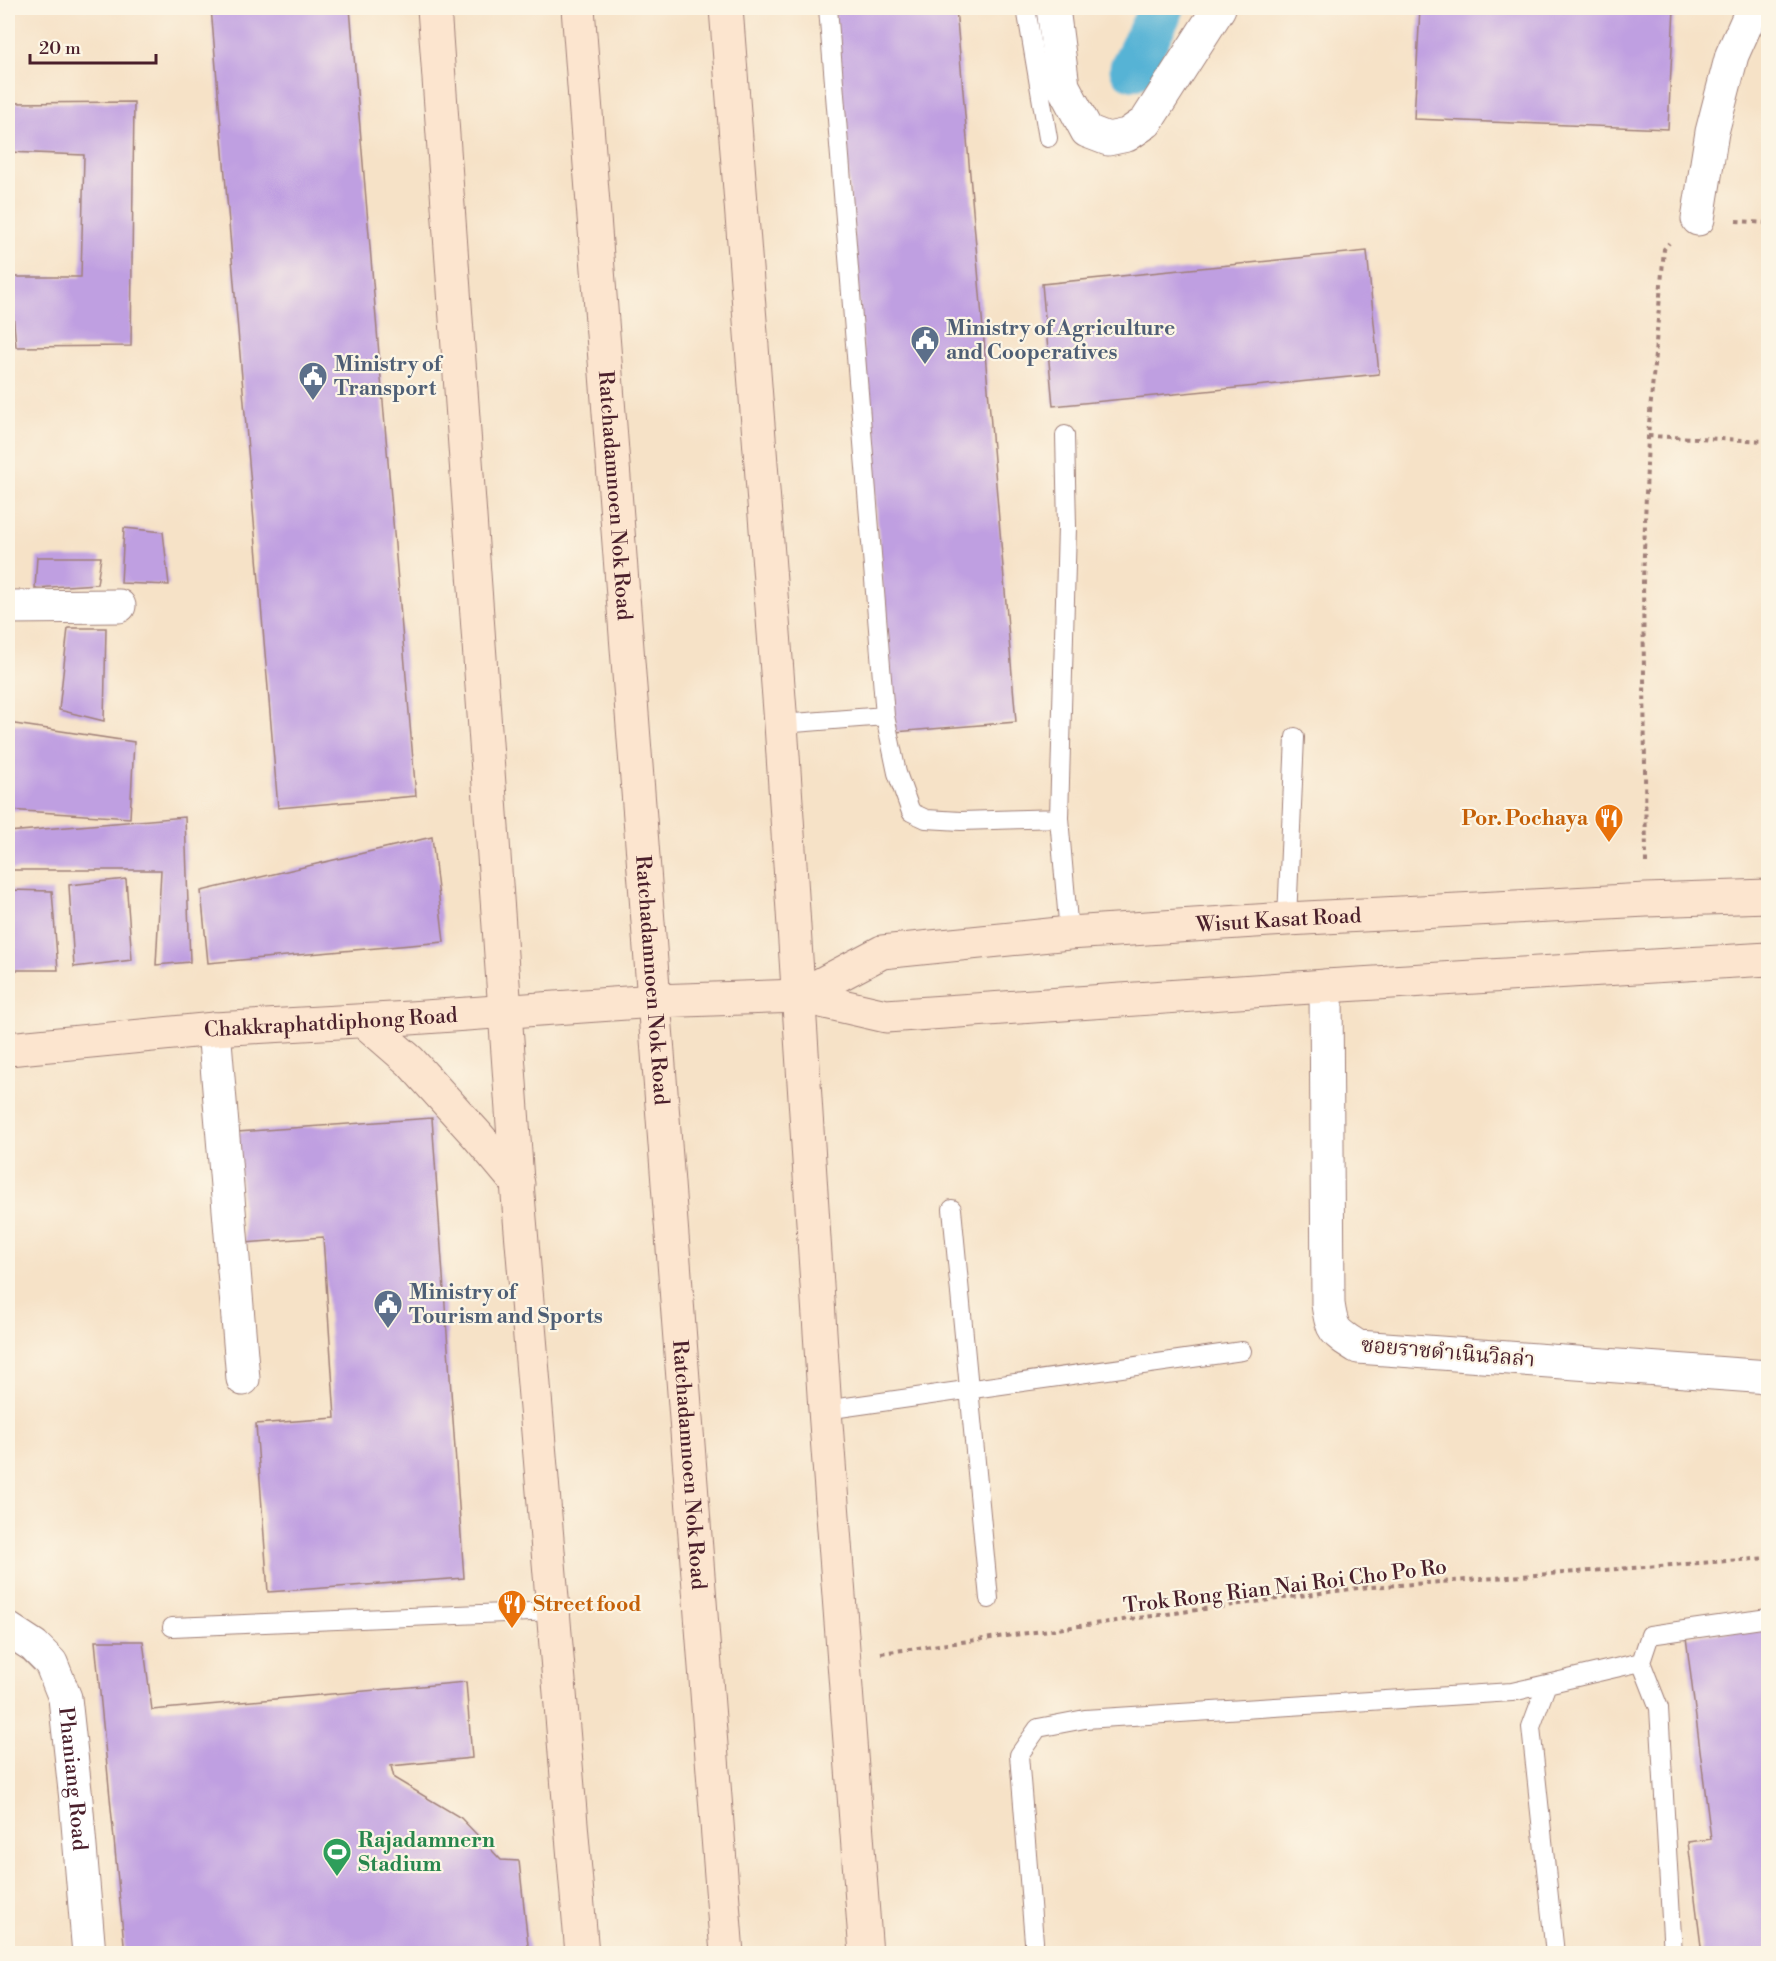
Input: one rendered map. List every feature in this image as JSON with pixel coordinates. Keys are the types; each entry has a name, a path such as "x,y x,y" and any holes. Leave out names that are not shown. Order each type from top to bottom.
{"main road":[{"path":"434,8 518,1184 582,1953"},
{"name":"Ratchadamnoen Nok Road","path":"578,8 656,1001 727,1953"},
{"path":"726,8 781,724 825,1410 866,1953"},
{"name":"Wisut Kasat Road","path":"799,996 882,952 1069,933 1287,919 1646,900 1768,896"},
{"name":"Wisut Kasat Road","path":"656,1001 799,996 886,1016 1768,959"},
{"name":"Chakkraphatdiphong Road","path":"8,1048 214,1029 656,1001"},
{"path":"364,1021 410,1061 518,1184"}],"street":[{"path":"1053,8 1064,86 1087,131 1108,139 1127,135 1146,122 1219,8"},
{"path":"1698,219 1712,132 1732,56 1753,8"},
{"path":"8,607 119,606"},
{"name":"ซอยราชดำเนินวิลล่า","path":"1326,986 1328,1304 1331,1327 1343,1338 1358,1347 1768,1377"},
{"path":"214,1029 243,1378"},
{"name":"Phaniang Road","path":"8,1629 34,1646 51,1663 65,1698 89,1953"}],"lane":[{"path":"828,8 885,716 897,773 911,812 926,819 962,821 1059,818"},
{"path":"1026,8 1048,138"},
{"path":"1065,435 1067,526 1059,818 1069,933"},
{"path":"781,724 885,716"},
{"path":"1287,919 1295,737"},
{"path":"952,1209 989,1599"},
{"path":"825,1410 1242,1352"},
{"path":"172,1627 554,1611"},
{"path":"1673,1953 1659,1708 1641,1662 1650,1635 1768,1618"},
{"path":"1035,1953 1019,1755 1038,1728 1085,1719 1512,1692 1641,1662"},
{"path":"1547,1684 1531,1727 1555,1953"}],"path":[{"path":"1646,900 1643,582 1648,436 1664,249"},
{"path":"1648,436 1768,441"},
{"name":"Trok Rong Rian Nai Roi Cho Po Ro","path":"843,1658 1358,1588 1768,1558"}],"building":[{"name":"Ministry of Transport","path":"211,8 350,8 416,796 278,808"},
{"name":"Ministry of Agriculture and Cooperatives","path":"834,8 956,8 1016,722 895,732"},
{"path":"1420,8 1674,8 1668,129 1414,119"},
{"path":"134,102 131,346 16,347 10,277 81,277 84,155 8,152 8,103"},
{"path":"1367,251 1379,374 1053,406 1042,284"},
{"path":"124,528 163,532 169,585 121,583"},
{"path":"37,557 101,557 97,584 35,588"},
{"path":"68,628 106,628 104,721 59,710"},
{"path":"8,723 134,742 130,818 8,810"},
{"path":"185,817 190,962 156,965 161,870 8,870 8,832"},
{"path":"432,837 444,942 208,963 201,891"},
{"path":"126,879 132,960 74,967 69,885"},
{"path":"8,890 52,891 58,970 8,970"},
{"name":"Ministry of Tourism and Sports","path":"432,1118 464,1578 268,1592 256,1424 335,1418 323,1237 245,1243 237,1132"},
{"path":"1768,1627 1768,1954 1702,1954 1688,1842 1711,1839 1686,1637"},
{"path":"95,1641 143,1641 152,1710 466,1682 472,1758 391,1766 394,1778 461,1818 501,1860 519,1861 529,1954 125,1954"}],"waterway":[{"path":"1132,68 1162,8"}],"place":[{"name":"Ministry of Agriculture and Cooperatives","path":"925,366"},
{"name":"Ministry of Transport","path":"313,402"},
{"name":"Por. Pochaya","path":"1609,844"},
{"name":"Ministry of Tourism and Sports","path":"388,1330"},
{"name":"Street food","path":"512,1630"},
{"name":"Rajadamnern Stadium","path":"337,1878"}]}
